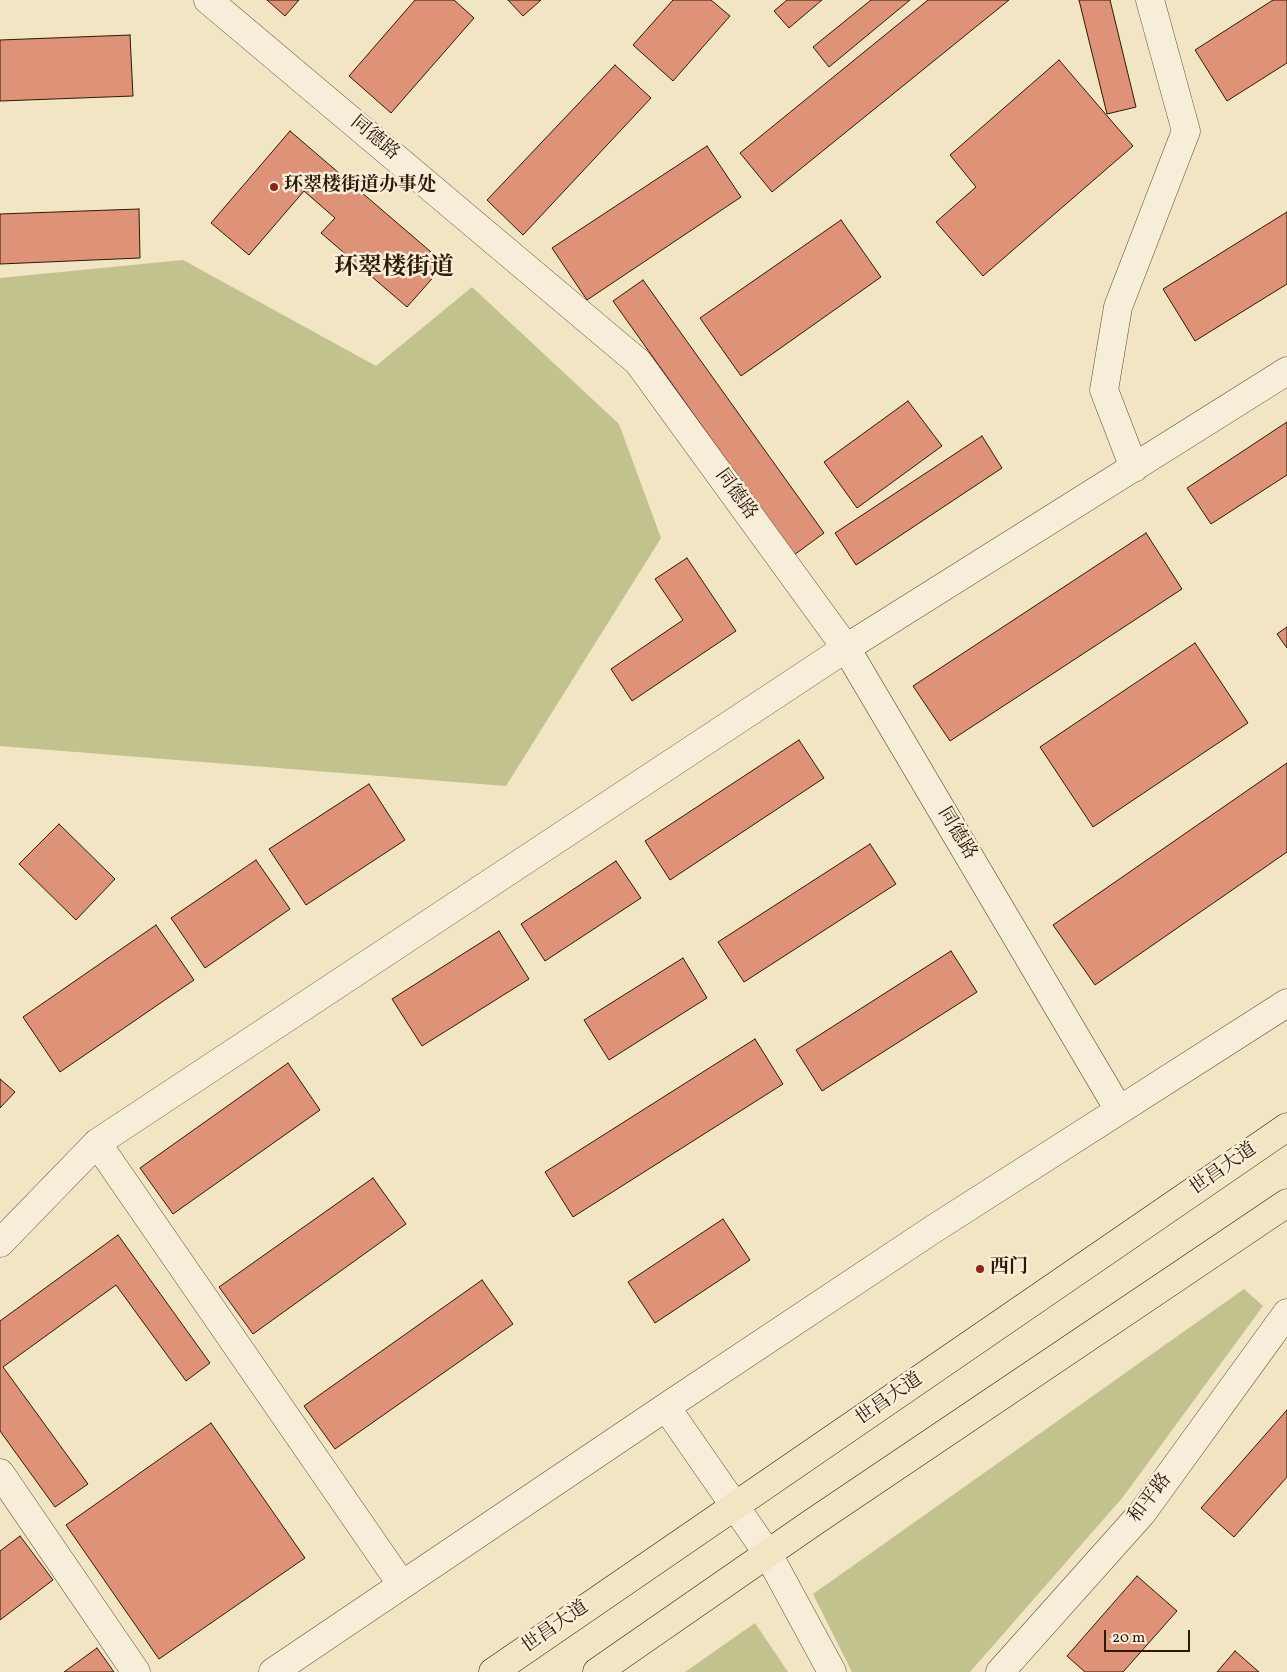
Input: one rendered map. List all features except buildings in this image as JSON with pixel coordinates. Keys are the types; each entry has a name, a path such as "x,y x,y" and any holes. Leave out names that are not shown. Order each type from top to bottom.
{"main road":[{"name":"世昌大道","path":"493,1672 735,1504 774,1480 1287,1127"},
{"path":"597,1672 820,1518 1287,1203"}],"street":[{"name":"同德路","path":"208,0 638,362 846,648 1120,1110"},
{"path":"1134,468 1104,390 1118,307 1186,131 1150,0"},
{"path":"0,1243 97,1143 846,648 1287,370"},
{"path":"273,1672 932,1230 1287,1003"},
{"path":"97,1143 402,1585"},
{"name":"和平路","path":"1000,1672 1142,1513 1287,1313"},
{"path":"666,1407 768,1554 832,1672"},
{"path":"0,1473 136,1672"}],"green space":[{"path":"183,260 376,366 472,287 619,424 661,538 506,786 0,746 0,278"},
{"path":"1244,1289 1263,1306 1123,1497 970,1672 852,1672 813,1594"},
{"path":"755,1623 788,1672 685,1672"}],"place":[{"name":"环翠楼街道办事处","path":"274,187"},
{"name":"西门","path":"980,1269"}],"district":[{"name":"环翠楼街道","path":"394,270"}]}
